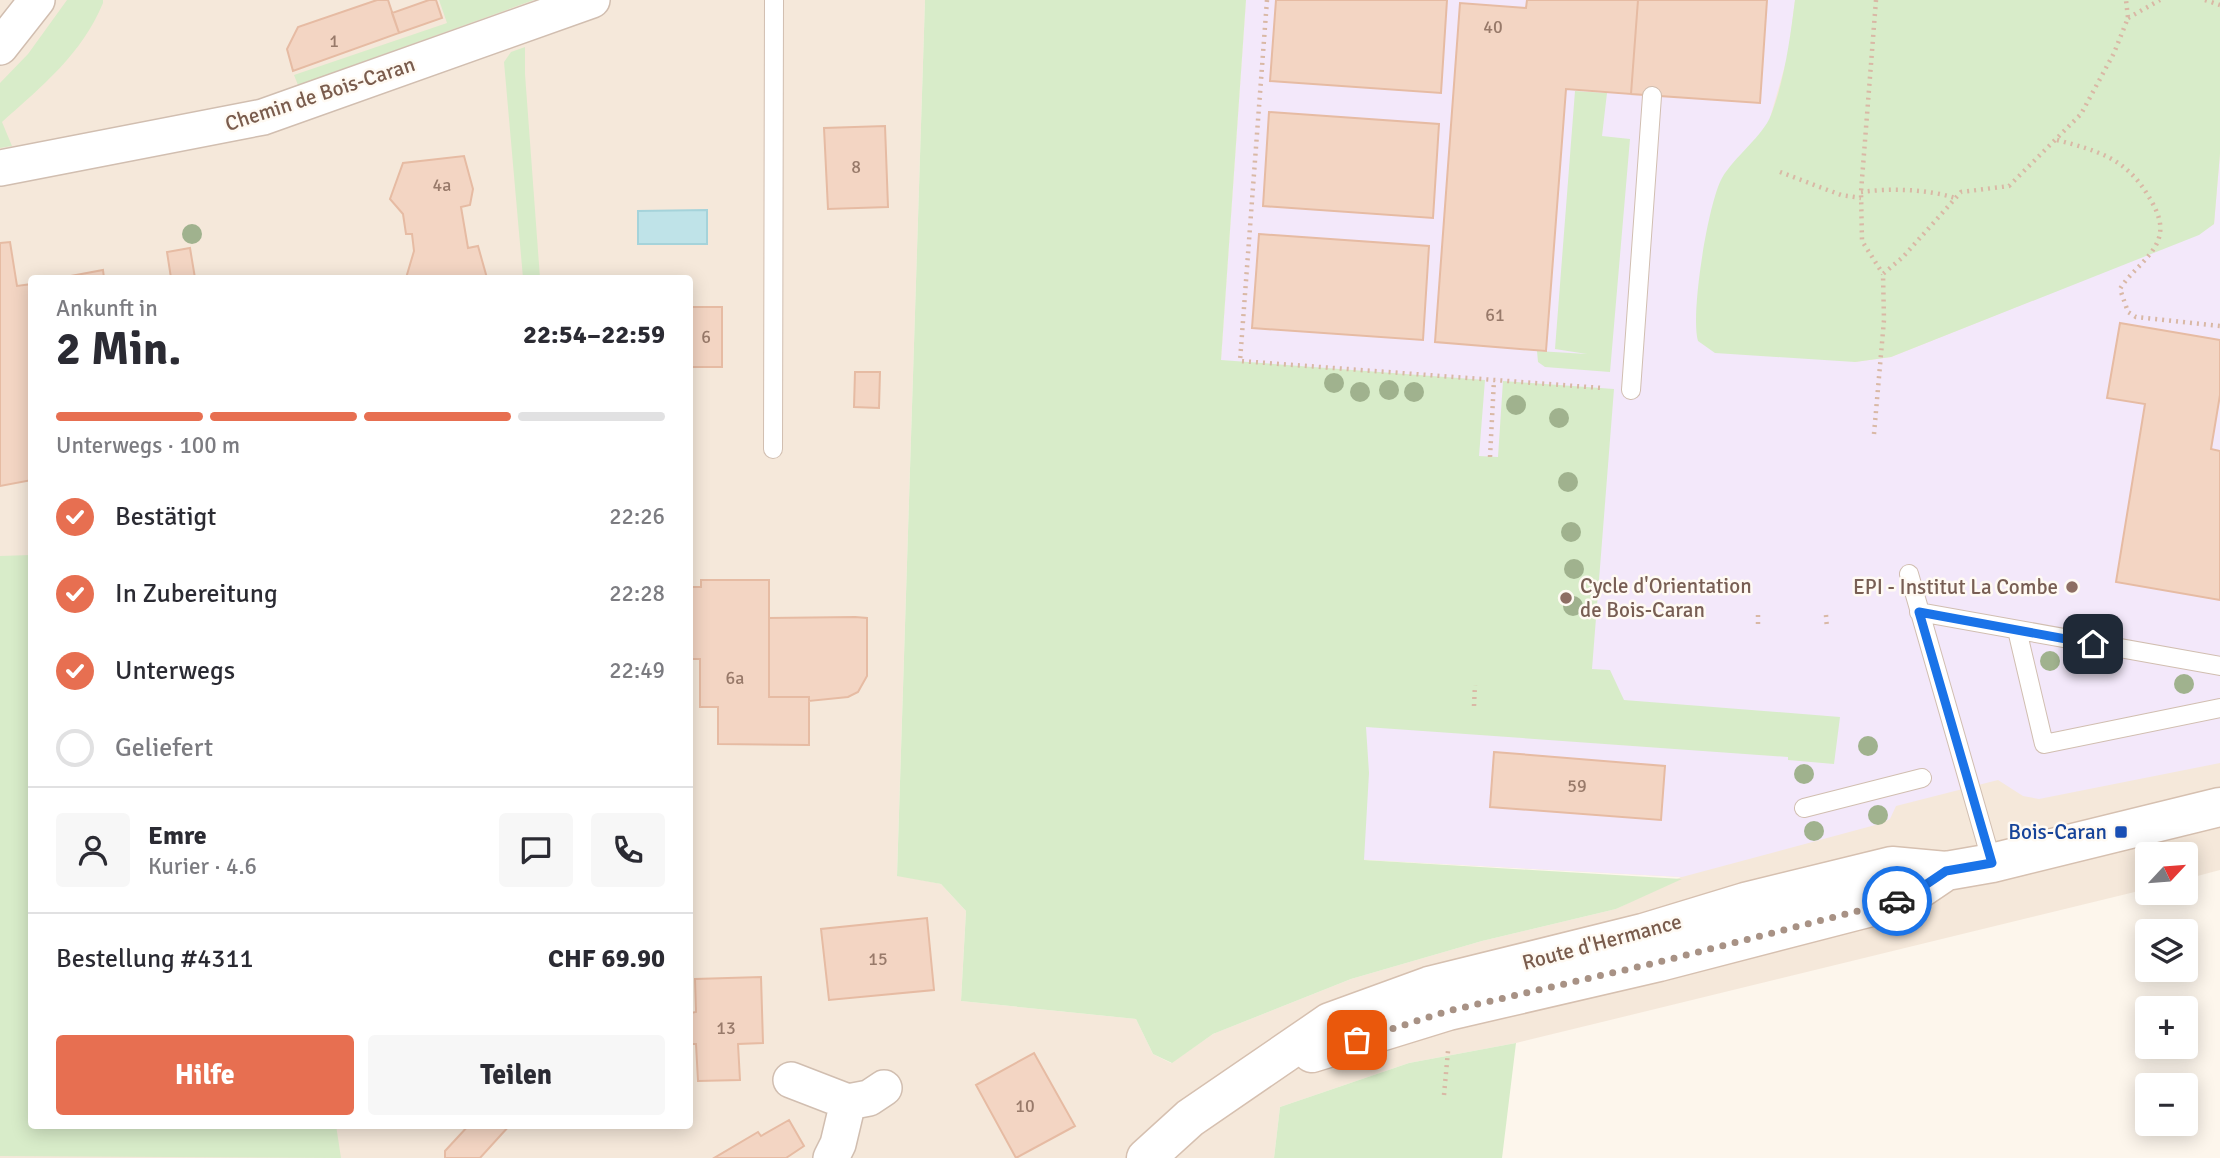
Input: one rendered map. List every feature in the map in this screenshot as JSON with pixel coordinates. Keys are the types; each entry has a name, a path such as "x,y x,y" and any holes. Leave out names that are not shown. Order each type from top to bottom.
{"main road":[{"name":"Route d'Hermance","path":"1146,1158 1190,1118 1330,1022 1429,986 1643,933 1745,902 1892,866 1946,871 1992,863 2220,807"}],"street":[{"path":"0,47 37,0"},
{"name":"Chemin de Bois-Caran","path":"0,168 158,140 263,117 592,0"},
{"path":"791,1080 848,1101 869,1098 884,1088"},
{"path":"831,1158 838,1144 848,1101"}],"lane":[{"path":"773,449 774,0"},
{"path":"1631,390 1652,96"},
{"path":"1909,574 1992,863"},
{"path":"1919,612 2220,666"},
{"path":"2017,630 2045,744 2220,708"},
{"path":"1804,808 1922,778"}],"path":[{"path":"1267,0 1240,361 1631,390"},
{"path":"1874,434 1884,320 1883,274 1862,241 1861,195 1877,0"},
{"path":"1883,274 1903,257 1961,192 2009,186 2056,140 2086,106 2114,53 2128,18 2126,0"},
{"path":"2128,18 2160,0"},
{"path":"2206,0 2220,5"},
{"path":"2056,140 2098,151 2130,169 2153,204 2160,233 2155,247 2120,289 2127,312 2136,317 2220,326"},
{"path":"1780,172 1841,195 1861,195 1879,189 1942,194 1955,198"},
{"path":"1490,457 1494,380"},
{"path":"1694,605 1694,618"},
{"path":"1758,610 1758,624"},
{"path":"1826,615 1827,629"},
{"path":"1474,706 1475,685"}],"shaded area":[{"path":"0,0 925,0 897,875 941,884 966,911 961,1001 1136,1019 1153,1054 1171,1063 1213,1034 1351,979 1482,941 1616,909 1681,877 1187,850 1246,0 2220,0 2220,870 2198,876 2198,842 2135,842 2135,892 1516,1043 1409,1063 1280,1107 1274,1158 0,1158"},
{"name":"Cycle d'Orientation de Bois-Caran","path":"1246,0 1795,0 1788,55 1770,118 1855,362 1891,357 2199,234 2214,224 2220,154 2220,763 2039,799 2023,796 1998,780 1896,806 1890,819 1879,824 1682,877 1187,850"}],"green space":[{"path":"67,0 103,0 103,3 72,54 2,122 12,146 0,148 0,83 28,54"},
{"path":"439,0 534,0 298,85 294,75 447,23"},
{"path":"925,0 1246,0 1221,360 1485,380 1479,456 1498,457 1503,381 1614,389 1592,669 1610,670 1624,700 1840,717 1834,764 1788,760 1788,757 1366,727 1369,773 1364,860 1682,879 1616,909 1482,941 1351,979 1213,1034 1172,1063 1153,1054 1136,1019 961,1001 966,911 941,884 897,876"},
{"path":"1795,0 2220,0 2220,153 2214,224 2199,235 1891,357 1855,362 1715,353 1698,341 1696,328 1698,285 1711,210 1722,178 1762,131 1771,115 1783,73"},
{"path":"525,47 540,275 523,275 504,62 511,52"},
{"path":"1575,91 1607,93 1602,136 1630,139 1610,372 1545,367 1538,362 1537,351 1587,354 1555,349"},
{"path":"28,555 28,1129 337,1129 341,1158 0,1156 0,556"},
{"path":"1516,1043 1502,1158 1274,1158 1280,1107 1409,1063"}],"water":[{"path":"707,210 707,244 638,244 638,211"}],"building":[{"path":"377,0 388,0 399,33 293,71 287,49 298,27"},
{"path":"436,0 442,18 399,33 392,13"},
{"path":"1276,0 1447,0 1441,93 1270,81"},
{"path":"1527,0 1638,0 1631,94 1566,89 1546,351 1435,342 1460,3 1526,8"},
{"path":"1638,0 1767,0 1760,103 1631,94"},
{"path":"1269,112 1439,124 1433,218 1263,206"},
{"path":"885,126 888,207 828,209 824,128"},
{"path":"464,156 473,189 470,205 461,207 468,248 478,246 486,275 407,275 414,251 412,234 406,234 403,214 390,199 403,163"},
{"path":"1259,234 1429,246 1423,340 1252,328"},
{"path":"10,242 17,286 28,285 28,481 0,486 0,243"},
{"path":"190,248 194,275 171,275 167,252"},
{"path":"103,270 104,275 76,275"},
{"path":"693,307 722,307 722,367 693,367"},
{"path":"2120,323 2220,340 2220,395 2211,449 2220,451 2220,600 2116,582 2145,404 2107,398"},
{"path":"855,372 880,372 879,408 854,407"},
{"path":"701,580 769,580 769,697 809,697 809,745 718,744 718,707 700,707 700,659 693,659 693,587 701,587"},
{"path":"769,618 867,618 867,676 858,692 848,697 809,701 809,697 769,697"},
{"path":"1494,752 1665,766 1661,820 1490,807"},
{"path":"927,918 934,990 829,1000 821,929"},
{"path":"761,977 763,1043 738,1044 740,1080 698,1081 696,1044 693,1044 695,979"},
{"path":"1034,1053 1075,1126 1016,1158 976,1085"},
{"path":"789,1120 804,1146 786,1158 714,1158 758,1132 761,1136"},
{"path":"465,1129 506,1129 480,1158 445,1158 445,1151"}],"way so far":[{"path":"1357,1040 1448,1011 1659,962 1897,901"}],"place":[{"name":"EPI - Institut La Combe","path":"2072,587"},
{"name":"Cycle d'Orientation de Bois-Caran","path":"1566,598"},
{"name":"Bois-Caran","path":"2121,832"}],"route":[{"path":"1897,901 1906,898 1946,871 1992,863 1970,796 1919,612 2093,644"}]}
